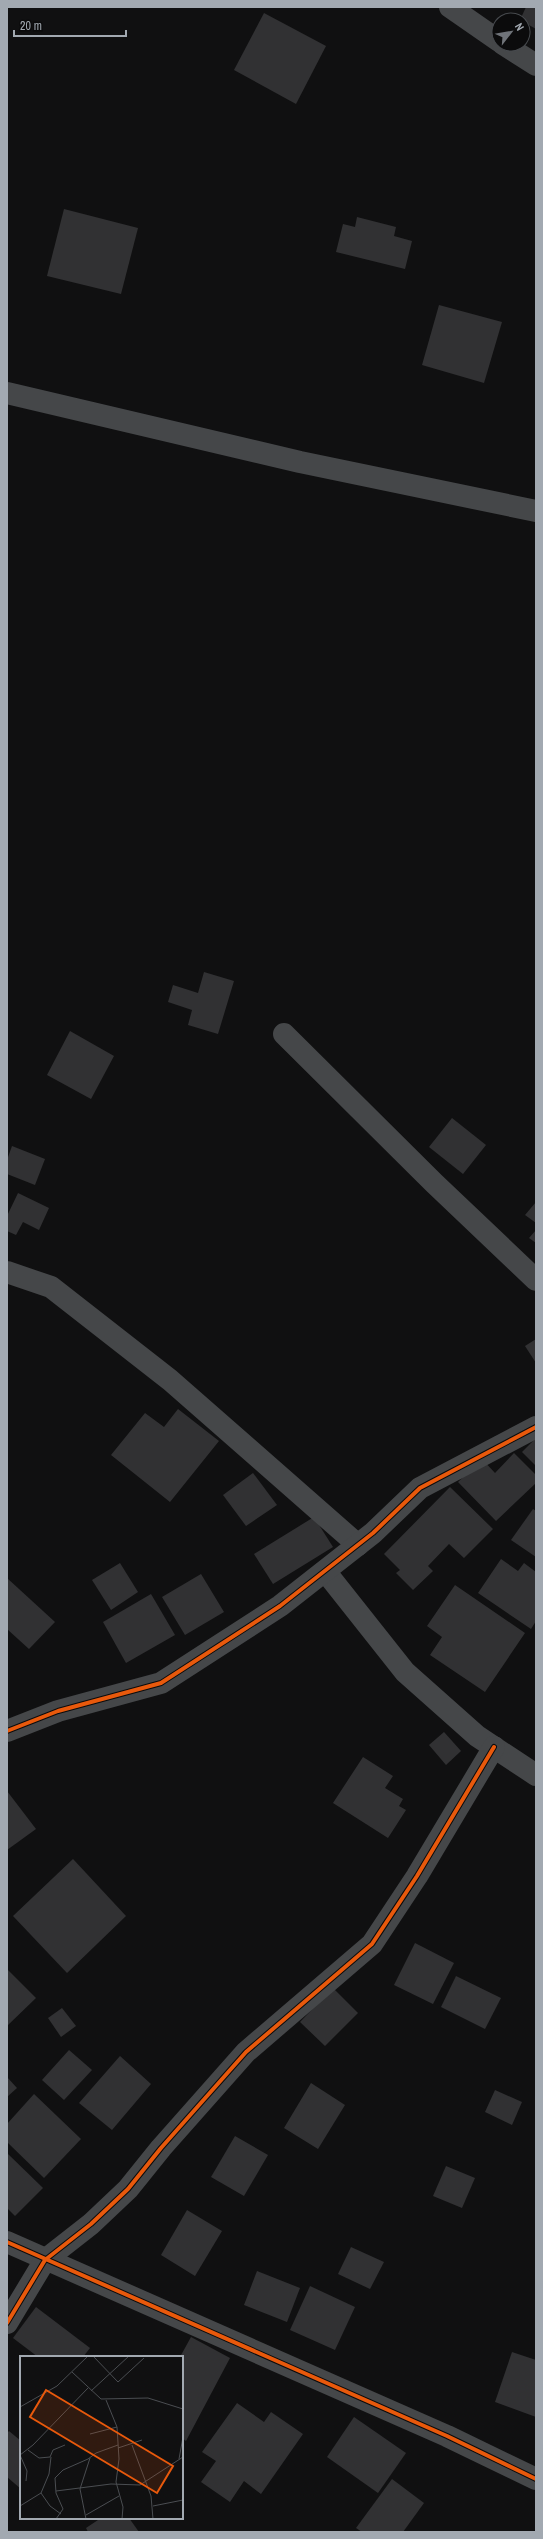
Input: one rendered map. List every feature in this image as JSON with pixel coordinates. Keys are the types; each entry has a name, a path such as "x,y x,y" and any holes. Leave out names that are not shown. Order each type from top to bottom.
{"street":[{"path":"450,7 491,35"},
{"path":"516,52 536,65"},
{"path":"7,393 300,462 536,511"},
{"path":"284,1034 434,1183 536,1280"},
{"path":"7,1272 51,1287 170,1380 358,1545"},
{"path":"7,1731 58,1711 161,1682 280,1606 358,1545 420,1488 536,1427"},
{"path":"325,1571 405,1672 477,1736 536,1775"},
{"path":"7,2322 45,2260 91,2224 128,2189 161,2148 246,2052 372,1944 417,1876 494,1747"},
{"path":"7,2242 418,2423 536,2479"}],"building":[{"path":"526,7 536,7 536,29 531,26 531,12 524,12"},
{"path":"264,13 326,46 296,104 234,70"},
{"path":"64,209 138,228 121,294 47,276"},
{"path":"357,217 396,227 394,236 412,241 405,269 336,252 343,224 355,227"},
{"path":"439,305 502,322 484,383 422,365"},
{"path":"204,972 234,981 218,1034 188,1025 192,1010 168,1002 173,985 198,993"},
{"path":"70,1031 114,1056 91,1099 47,1075"},
{"path":"452,1118 486,1145 463,1174 429,1147"},
{"path":"12,1146 45,1159 35,1185 7,1174 7,1160"},
{"path":"18,1193 49,1208 39,1230 23,1222 16,1235 7,1231 7,1216"},
{"path":"536,1202 536,1223 525,1215"},
{"path":"536,1230 536,1243 529,1238"},
{"path":"536,1339 536,1363 525,1346"},
{"path":"178,1409 219,1441 170,1502 111,1455 145,1413 164,1427"},
{"path":"536,1438 536,1466 522,1452"},
{"path":"514,1453 536,1475 536,1483 496,1521 458,1482 482,1459 495,1473"},
{"path":"253,1473 277,1505 246,1526 223,1495"},
{"path":"450,1487 493,1529 464,1558 449,1544 428,1566 433,1571 413,1590 396,1573 400,1570 384,1554"},
{"path":"533,1509 536,1511 536,1557 511,1540"},
{"path":"314,1517 333,1547 273,1584 254,1554"},
{"path":"501,1559 518,1571 524,1563 536,1572 536,1621 531,1629 478,1593"},
{"path":"120,1563 138,1592 111,1610 92,1580"},
{"path":"201,1574 224,1612 185,1635 162,1597"},
{"path":"7,1578 55,1622 29,1649 7,1629"},
{"path":"455,1585 525,1633 485,1692 430,1655 442,1637 427,1626"},
{"path":"151,1594 175,1635 126,1663 103,1622"},
{"path":"444,1732 461,1751 446,1765 429,1745"},
{"path":"363,1757 393,1776 385,1788 403,1799 399,1806 406,1810 388,1838 333,1803"},
{"path":"7,1791 36,1829 7,1850"},
{"path":"73,1859 126,1916 67,1973 13,1916"},
{"path":"415,1943 454,1963 433,2004 394,1985"},
{"path":"7,1969 36,1998 7,2026"},
{"path":"456,1976 501,1998 485,2029 441,2007"},
{"path":"333,1988 358,2013 325,2046 300,2022"},
{"path":"62,2008 76,2026 61,2037 48,2018"},
{"path":"69,2050 92,2070 64,2100 42,2080"},
{"path":"120,2056 151,2084 112,2130 79,2103"},
{"path":"7,2077 17,2088 7,2097"},
{"path":"311,2083 345,2105 318,2149 284,2128"},
{"path":"495,2090 522,2102 512,2125 485,2112"},
{"path":"34,2094 81,2139 44,2178 7,2142 7,2124"},
{"path":"235,2136 268,2155 244,2196 211,2177"},
{"path":"7,2153 43,2188 15,2216 7,2208"},
{"path":"446,2166 475,2178 462,2208 433,2196"},
{"path":"187,2210 222,2231 195,2276 161,2255"},
{"path":"351,2247 384,2262 370,2289 338,2274"},
{"path":"257,2271 300,2288 287,2322 244,2305"},
{"path":"310,2286 355,2307 335,2350 290,2330"},
{"path":"36,2307 90,2348 84,2356 37,2356 13,2338"},
{"path":"191,2337 230,2358 186,2441 183,2439 183,2356 181,2356"},
{"path":"512,2352 536,2360 536,2417 495,2402"},
{"path":"237,2403 264,2422 271,2412 303,2434 261,2494 244,2481 230,2502 201,2482 216,2461 202,2452"},
{"path":"354,2417 406,2453 378,2493 327,2457"},
{"path":"9,2431 20,2440 20,2488 7,2477 7,2433"},
{"path":"392,2479 424,2503 403,2532 362,2532 356,2528"},
{"path":"100,2519 130,2519 139,2532 88,2532 86,2528"}],"cycle path":[{"path":"7,1731 58,1711 161,1683 280,1606 373,1533 420,1488 536,1427"},
{"path":"7,2323 45,2260 91,2224 128,2189 161,2148 246,2052 372,1944 417,1876 494,1747"},
{"path":"7,2242 447,2436 536,2479"}]}
